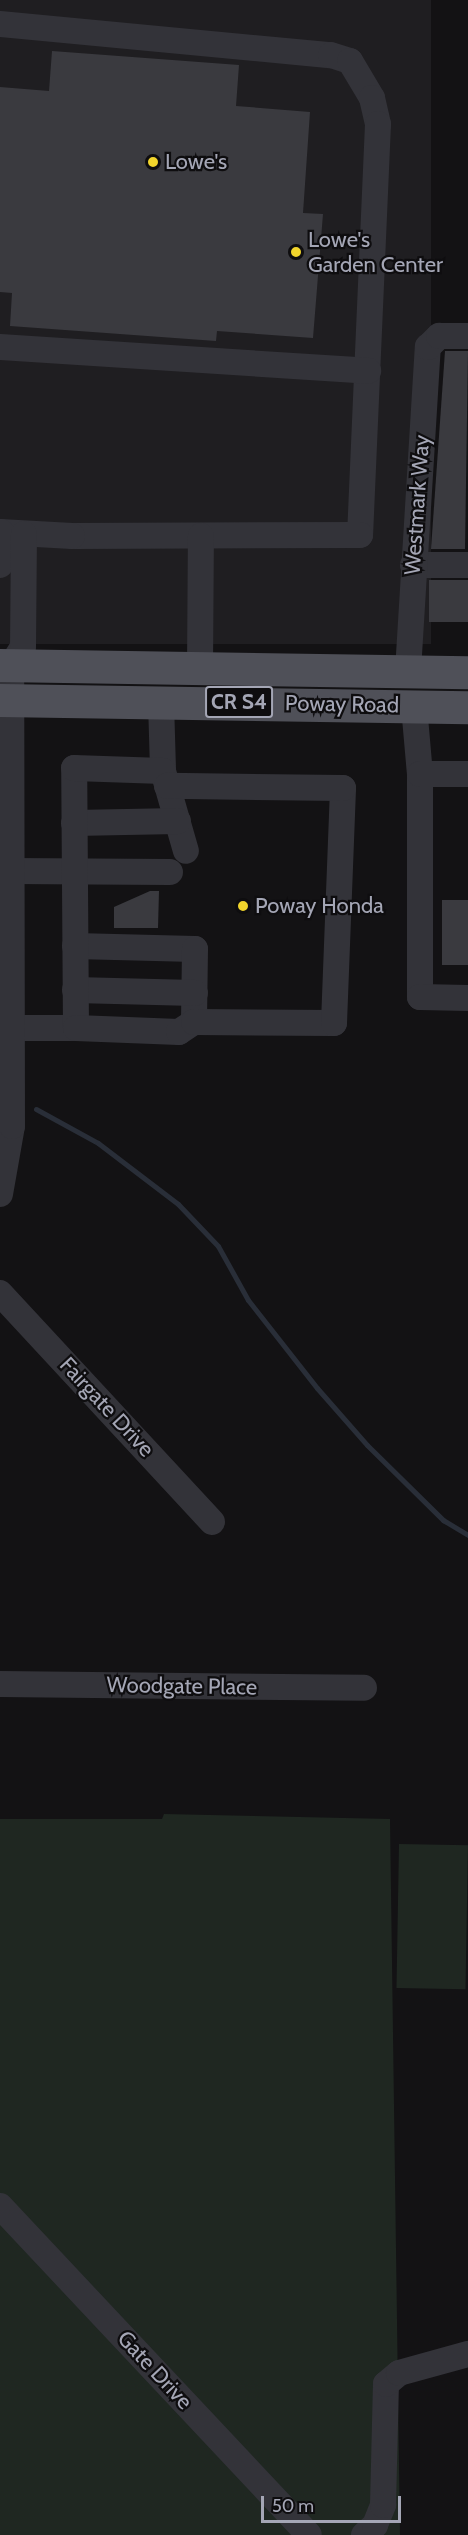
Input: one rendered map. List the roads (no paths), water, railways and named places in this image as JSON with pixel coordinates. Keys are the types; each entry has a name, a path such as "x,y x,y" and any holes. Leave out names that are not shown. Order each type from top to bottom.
{"main road":[{"name":"Poway Road","path":"4,660 200,668 468,672"},
{"path":"270,703 310,693 397,693 404,688 408,672"},
{"path":"414,706 433,689 468,689"},
{"name":"Poway Road","path":"5,700 468,707"}],"street":[{"path":"0,24 313,50 350,61 372,98 378,124 360,535 201,536 8,533"},
{"name":"Westmark Way","path":"408,672 428,347 432,339 468,336"},
{"path":"0,347 368,371"},
{"path":"0,565 8,533"},
{"path":"0,1194 12,1126 11,871 4,660 23,647 8,533"},
{"path":"200,668 201,536"},
{"path":"413,565 468,565"},
{"path":"161,702 165,778 186,851"},
{"path":"414,706 420,774 420,998 468,998"},
{"path":"12,1028 179,1032 194,1022 334,1023 343,788 165,778 74,768 76,1028"},
{"path":"420,774 468,774"},
{"path":"74,823 178,821"},
{"path":"11,871 170,872"},
{"path":"75,946 195,949 194,1022"},
{"path":"75,990 195,993"},
{"name":"Fairgate Drive","path":"0,1293 212,1522"},
{"name":"Woodgate Place","path":"0,1684 364,1688"},
{"name":"Gate Drive","path":"0,2206 309,2535"},
{"path":"363,2535 375,2525 383,2505 386,2384 399,2373 468,2354"}],"waterway":[{"path":"36,1109 98,1143 178,1204 218,1246 248,1300 317,1388 367,1445 443,1520 468,1535"}],"place":[{"name":"Lowe's","path":"153,162"},
{"name":"Lowe's Garden Center","path":"296,252"},
{"name":"Poway Honda","path":"243,906"}]}
